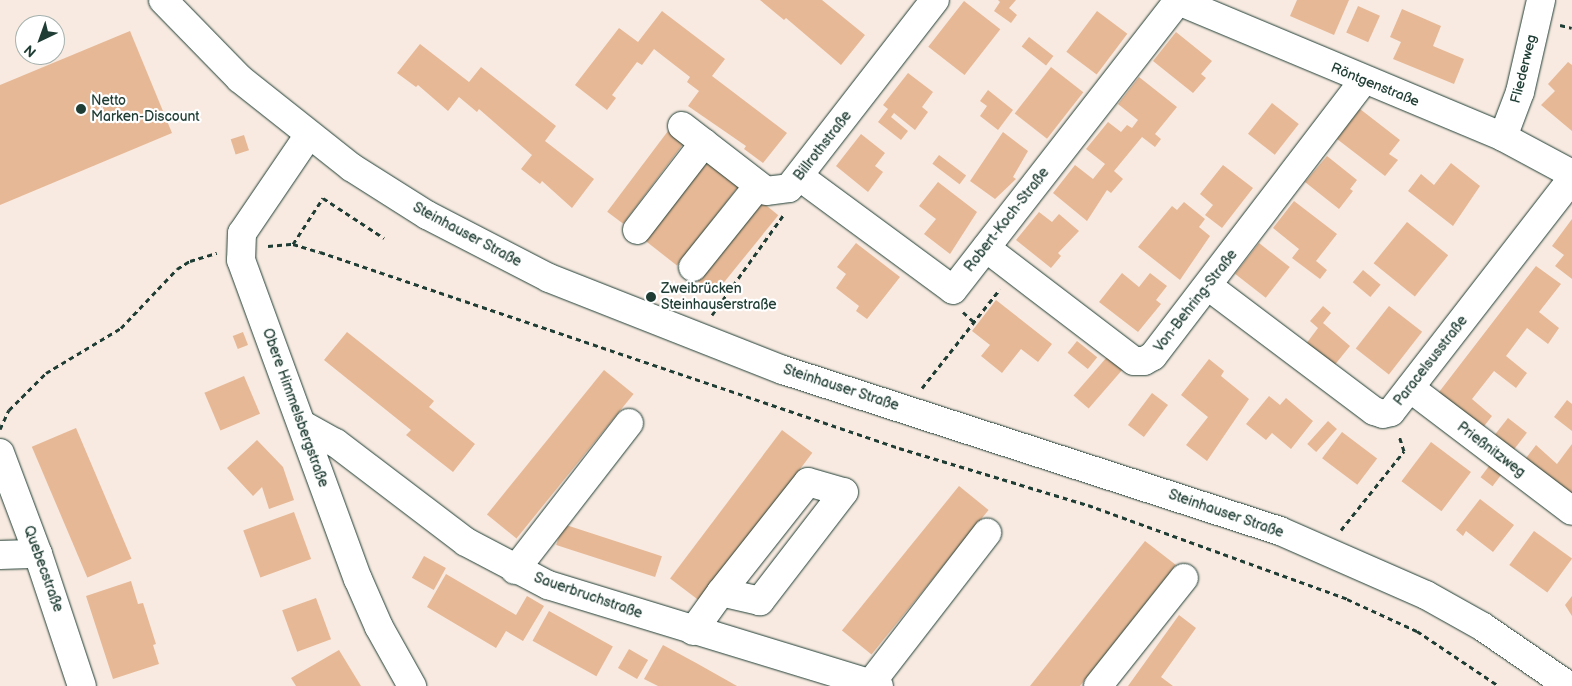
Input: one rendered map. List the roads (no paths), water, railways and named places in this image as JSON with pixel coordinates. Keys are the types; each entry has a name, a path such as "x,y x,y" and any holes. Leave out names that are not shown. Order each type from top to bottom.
{"street":[{"name":"Steinhauser Straße","path":"163,0 240,79 308,136 391,194 473,240 549,278 697,338 905,409 1280,531 1426,595 1466,618 1570,686"},
{"name":"Billrothstraße","path":"758,186 766,191 795,182 935,0"},
{"name":"Robert-Koch-Straße","path":"795,182 953,290 1177,0"},
{"name":"Röntgenstraße","path":"1177,0 1503,137 1572,174"},
{"name":"Fliederweg","path":"1503,137 1520,92 1541,0"},
{"name":"Von-Behring-Straße","path":"986,248 1134,361 1144,361 1154,356 1364,80"},
{"path":"682,126 758,186 693,268"},
{"name":"Obere Himmelsbergstraße","path":"308,136 255,211 240,253 358,579 379,627 412,686"},
{"path":"637,230 704,143"},
{"name":"Paracelsusstraße","path":"1208,286 1374,411 1382,414 1391,412 1572,179"},
{"name":"Prießnitzweg","path":"1410,388 1572,512"},
{"path":"515,570 629,423"},
{"name":"Sauerbruchstraße","path":"303,425 336,443 466,542 515,570 548,585 693,631 875,685"},
{"name":"Quebecstraße","path":"0,454 38,554 82,686"},
{"path":"693,631 721,592 808,482 844,492 760,601 721,592"},
{"path":"875,685 987,533"},
{"path":"0,555 38,554"},
{"path":"1098,686 1184,578"}],"place":[{"name":"Netto Marken-Discount","path":"81,109"},
{"name":"Zweibrücken Steinhauserstraße","path":"651,297"}]}
